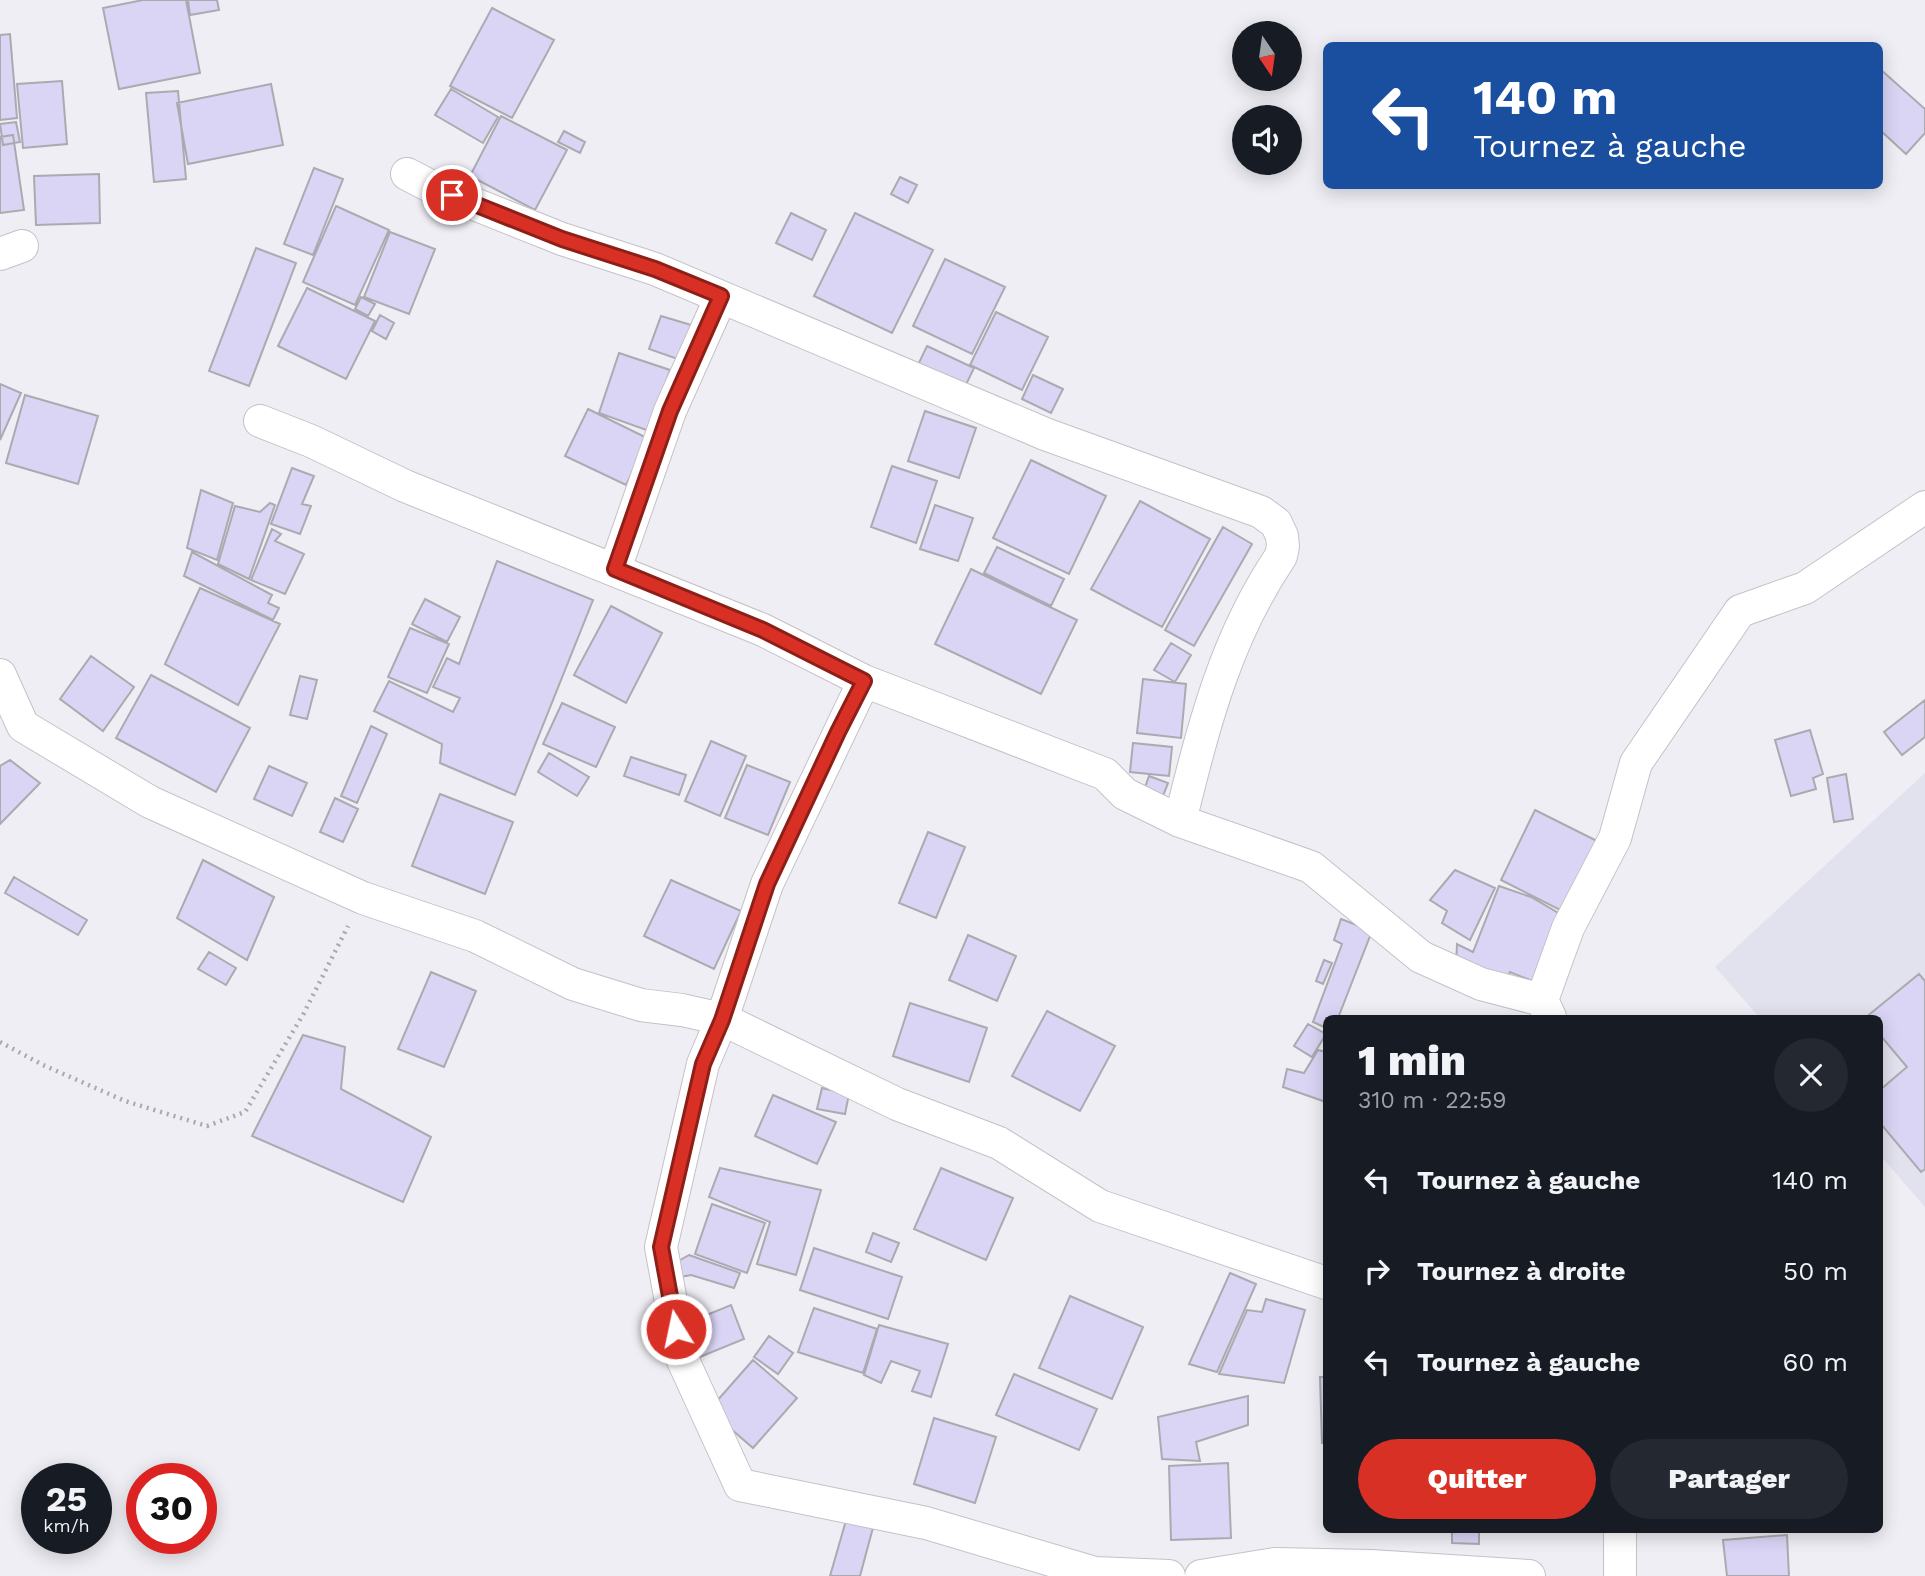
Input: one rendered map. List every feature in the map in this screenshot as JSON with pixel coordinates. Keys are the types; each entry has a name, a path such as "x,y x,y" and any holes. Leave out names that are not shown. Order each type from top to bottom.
{"street":[{"path":"407,174 432,187 562,239 655,269 1045,434 1261,512 1276,523 1282,536 1280,556 1243,618 1206,715 1180,821"},
{"path":"615,569 670,411 721,296"},
{"path":"260,421 311,441 405,486 763,630 864,681 1105,774 1125,794 1180,821 1311,867 1421,957 1547,1009 1568,928 1615,838 1636,763 1740,611 1805,588 1925,507"},
{"path":"0,675 23,726 150,802 363,898 475,936 573,984 641,1005 682,1010 722,1020 897,1104 999,1143 1100,1206 1323,1282"},
{"path":"864,681 767,884 722,1020 703,1064 661,1247 681,1356 740,1485 926,1523 1095,1573 1168,1576"},
{"path":"1620,1533 1620,1576"},
{"path":"1201,1576 1275,1564 1371,1566 1529,1576"}],"path":[{"path":"0,1042 43,1065 125,1101 207,1126 245,1112 304,1013 363,898"}],"shaded area":[{"path":"1925,773 1925,1207 1883,1158 1883,1015 1757,1015 1715,967"}],"building":[{"path":"143,0 186,0 200,73 119,89 103,8"},
{"path":"188,0 217,0 219,10 190,15"},
{"path":"492,8 554,40 512,118 450,86"},
{"path":"10,34 17,118 0,120 0,35"},
{"path":"1883,72 1925,109 1925,133 1906,154 1883,133"},
{"path":"62,81 67,144 23,148 17,84"},
{"path":"271,84 283,145 188,164 177,103"},
{"path":"451,89 498,117 483,143 435,115"},
{"path":"178,91 186,179 154,182 146,93"},
{"path":"501,116 567,150 535,210 470,176"},
{"path":"16,122 20,142 3,145 0,124"},
{"path":"564,131 585,142 580,153 558,142"},
{"path":"13,135 24,210 0,213 0,137"},
{"path":"314,168 343,179 313,255 284,244"},
{"path":"99,174 100,223 36,225 34,176"},
{"path":"900,177 917,185 908,203 891,194"},
{"path":"336,206 389,230 355,305 303,282"},
{"path":"791,213 826,230 812,260 776,243"},
{"path":"855,213 933,250 892,333 814,296"},
{"path":"390,232 435,249 409,314 364,297"},
{"path":"256,248 296,263 249,386 209,371"},
{"path":"945,259 1005,287 972,354 913,326"},
{"path":"307,288 375,321 346,379 278,346"},
{"path":"361,297 375,304 368,316 355,309"},
{"path":"996,312 1048,337 1022,390 970,365"},
{"path":"380,315 394,323 386,339 372,331"},
{"path":"661,316 701,328 689,363 649,349"},
{"path":"927,346 974,368 963,391 916,369"},
{"path":"619,353 670,370 649,431 599,413"},
{"path":"1033,375 1063,389 1051,413 1022,399"},
{"path":"0,384 21,393 0,440"},
{"path":"25,395 98,416 78,484 6,463"},
{"path":"588,409 649,439 626,485 565,456"},
{"path":"925,411 976,428 959,478 908,461"},
{"path":"1031,460 1106,496 1069,574 993,538"},
{"path":"892,466 937,481 916,543 871,527"},
{"path":"292,468 314,476 302,504 311,506 300,534 271,524"},
{"path":"201,490 233,503 217,560 187,548"},
{"path":"1140,501 1210,539 1162,627 1091,589"},
{"path":"270,503 275,505 249,579 218,564 235,506 260,512"},
{"path":"935,505 973,518 958,561 920,549"},
{"path":"1223,527 1252,544 1194,646 1165,630"},
{"path":"272,529 281,534 275,541 304,554 285,594 251,580"},
{"path":"997,547 1064,579 1051,606 984,573"},
{"path":"192,552 272,595 268,603 279,608 273,620 184,576"},
{"path":"497,561 593,600 515,795 440,763 442,744 374,711 389,681 453,712 460,698 433,687 447,658 459,664"},
{"path":"971,569 1077,620 1041,694 935,644"},
{"path":"200,588 280,624 238,705 165,664"},
{"path":"425,599 460,617 447,642 412,624"},
{"path":"611,606 662,633 626,703 574,675"},
{"path":"410,628 449,644 427,693 388,677"},
{"path":"1171,643 1191,655 1175,682 1154,670"},
{"path":"91,656 134,687 103,731 60,699"},
{"path":"151,675 250,728 216,792 116,738"},
{"path":"300,676 317,680 307,719 290,715"},
{"path":"1143,679 1186,684 1181,738 1137,733"},
{"path":"1925,700 1925,737 1902,755 1884,732"},
{"path":"562,703 615,727 596,767 543,744"},
{"path":"371,726 387,734 357,803 341,796"},
{"path":"1810,730 1823,774 1813,778 1816,789 1791,796 1775,740"},
{"path":"711,741 746,756 720,816 685,801"},
{"path":"1133,743 1172,747 1169,776 1130,772"},
{"path":"549,753 589,777 577,796 538,772"},
{"path":"631,757 686,775 679,795 624,776"},
{"path":"10,760 40,783 0,824 0,766"},
{"path":"747,765 790,782 768,835 725,818"},
{"path":"269,766 307,783 292,816 254,799"},
{"path":"1846,774 1853,819 1834,822 1827,778"},
{"path":"1149,776 1168,783 1161,801 1143,793"},
{"path":"440,794 513,822 485,894 412,866"},
{"path":"335,798 358,809 343,842 320,832"},
{"path":"1535,810 1603,844 1568,914 1501,880"},
{"path":"928,832 965,847 936,918 899,903"},
{"path":"203,860 274,897 247,960 177,918"},
{"path":"1455,870 1495,888 1470,940 1442,923 1447,911 1430,900"},
{"path":"14,877 87,920 78,935 5,893"},
{"path":"671,880 741,911 714,969 644,936"},
{"path":"1499,886 1531,897 1565,917 1537,983 1510,972 1503,989 1456,967 1457,944 1473,952"},
{"path":"1341,919 1372,931 1339,1015 1323,1015 1323,1027 1313,1022 1342,944 1334,940"},
{"path":"968,935 1016,956 997,1001 949,980"},
{"path":"209,952 236,968 226,985 198,969"},
{"path":"1324,960 1332,963 1323,984 1316,981"},
{"path":"431,972 476,991 444,1067 398,1049"},
{"path":"1919,974 1925,981 1925,1169 1921,1172 1883,1127 1883,1087 1907,1067 1883,1039 1883,1015 1869,1015"},
{"path":"910,1003 987,1028 969,1082 893,1056"},
{"path":"1047,1011 1115,1046 1080,1111 1012,1076"},
{"path":"1308,1024 1323,1032 1323,1039 1312,1057 1294,1046"},
{"path":"303,1035 345,1047 341,1089 431,1137 403,1202 252,1136"},
{"path":"1318,1050 1323,1051 1323,1101 1283,1087 1287,1069 1304,1073"},
{"path":"822,1088 849,1094 845,1114 817,1109"},
{"path":"773,1095 836,1122 817,1164 755,1136"},
{"path":"720,1168 821,1190 796,1275 757,1264 770,1222 709,1197"},
{"path":"941,1168 1013,1198 986,1260 914,1229"},
{"path":"712,1204 765,1223 747,1273 695,1254"},
{"path":"873,1233 899,1243 891,1262 866,1252"},
{"path":"814,1248 902,1277 888,1319 800,1290"},
{"path":"689,1255 740,1273 734,1288 691,1275 675,1278 675,1263"},
{"path":"1230,1273 1256,1284 1217,1372 1189,1364"},
{"path":"1070,1296 1143,1327 1112,1399 1039,1368"},
{"path":"1266,1299 1305,1310 1284,1383 1219,1374 1247,1310 1262,1312"},
{"path":"731,1305 744,1339 695,1359 682,1325"},
{"path":"814,1308 877,1329 863,1373 798,1352"},
{"path":"879,1325 948,1344 931,1397 912,1391 920,1371 891,1361 881,1383 864,1375"},
{"path":"769,1336 793,1353 778,1374 754,1357"},
{"path":"753,1360 797,1398 753,1448 709,1410"},
{"path":"1014,1374 1097,1409 1079,1450 996,1415"},
{"path":"1320,1377 1323,1377 1322,1443"},
{"path":"1248,1396 1248,1425 1196,1442 1200,1461 1162,1459 1158,1417"},
{"path":"934,1418 996,1437 975,1503 914,1484"},
{"path":"1228,1463 1231,1538 1171,1540 1169,1466"},
{"path":"847,1517 874,1524 860,1576 830,1576"},
{"path":"1452,1533 1479,1533 1479,1544 1452,1543"},
{"path":"1787,1535 1789,1576 1727,1576 1723,1540"}],"route":[{"path":"452,195 562,239 655,269 721,296 670,411 615,569 763,630 864,681 767,884 722,1020 703,1064 661,1247 676,1329"}]}
